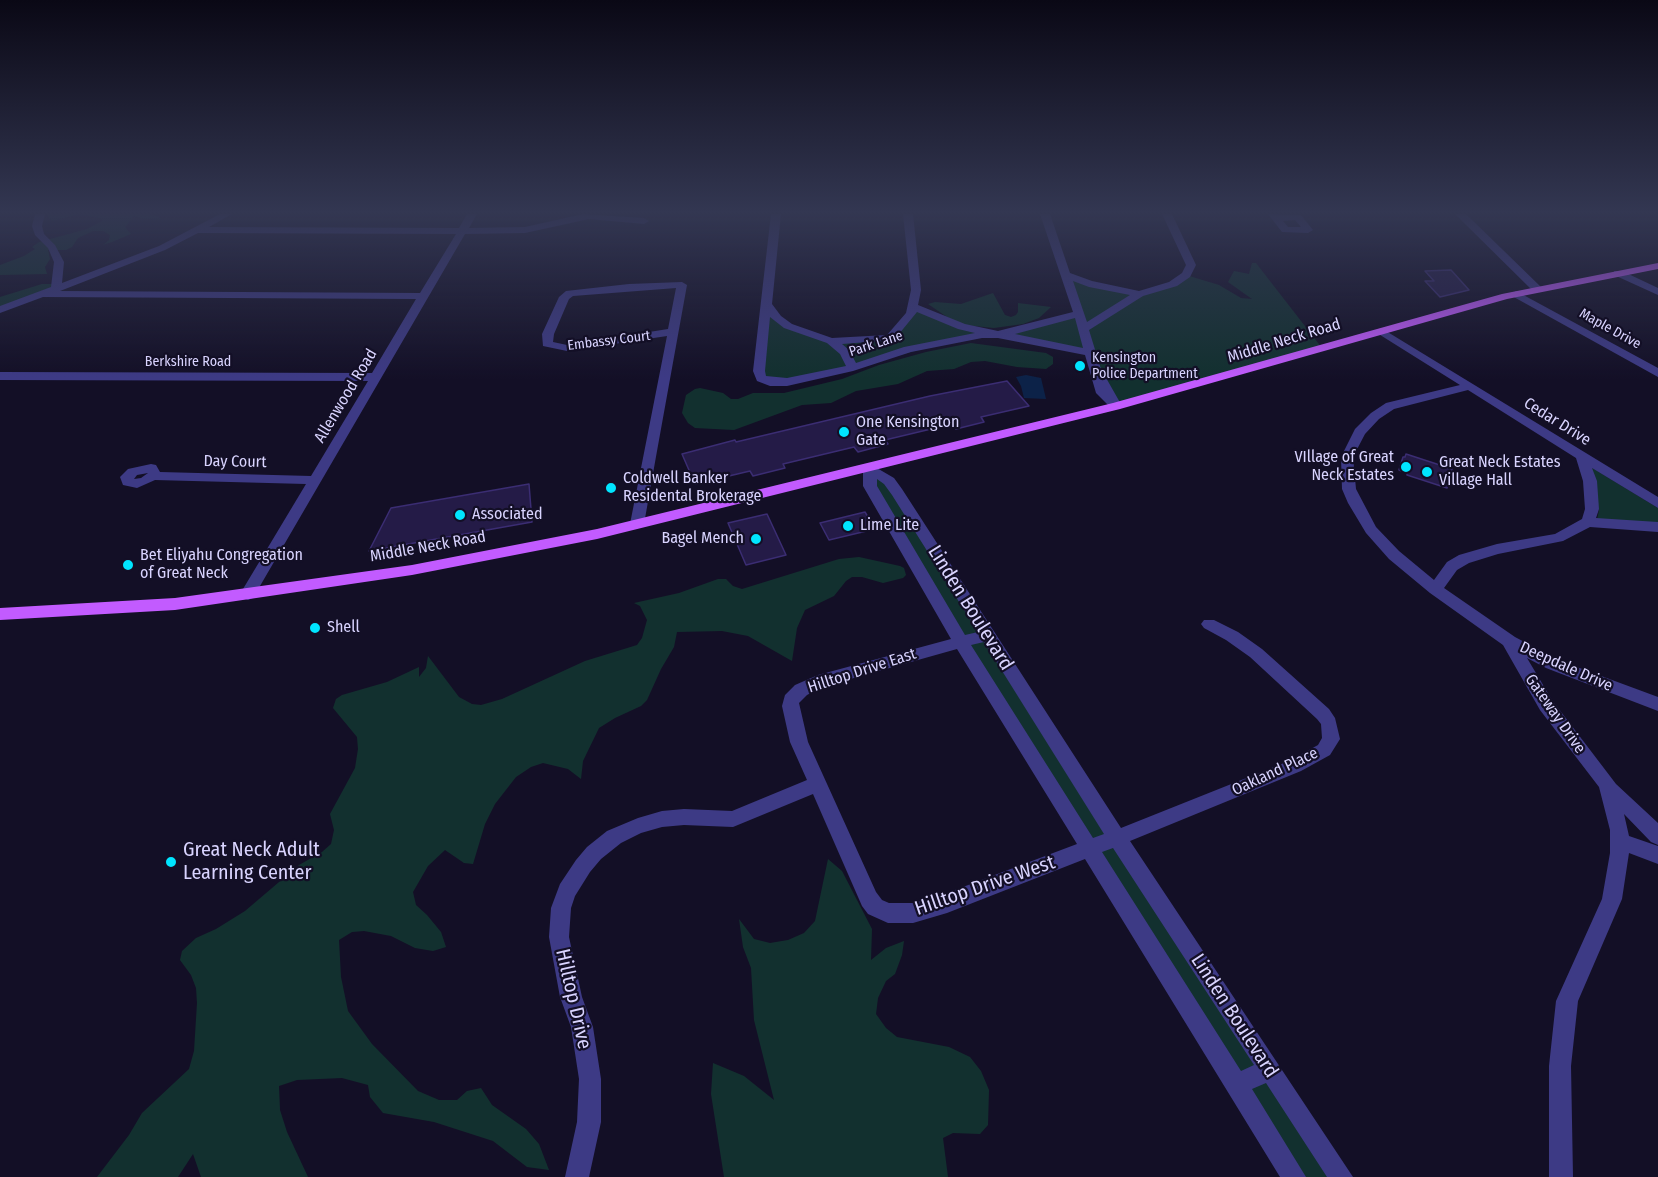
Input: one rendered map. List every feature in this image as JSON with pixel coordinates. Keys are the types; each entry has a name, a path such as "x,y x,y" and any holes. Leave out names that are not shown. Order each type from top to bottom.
{"main road":[{"name":"Middle Neck Road","path":"0,614 136,608 248,594 412,570 637,524 1116,406 1516,294 1641,269"}],"street":[{"path":"56,289 58,269"},
{"path":"0,310 108,269"},
{"name":"Allenwood Road","path":"248,594 440,269"},
{"path":"767,305 771,269"},
{"path":"890,338 911,314 916,290 914,269"},
{"path":"1064,269 1084,328 1102,393 1116,406"},
{"path":"1084,328 1138,294 1173,284 1190,269"},
{"path":"1516,269 1537,290"},
{"path":"1618,273 1658,292"},
{"path":"1066,276 1089,284 1138,294"},
{"name":"Embassy Court","path":"637,524 682,285 584,290 564,297 548,334 547,344 567,348 673,332"},
{"path":"43,294 424,296"},
{"name":"Maple Drive","path":"1516,294 1658,373"},
{"name":"Park Lane","path":"767,305 777,318 788,326 831,341"},
{"name":"Park Lane","path":"767,305 759,376 770,382 781,382 853,368 908,349 982,335 1004,334 1079,314"},
{"name":"Park Lane","path":"912,306 962,327 1091,353"},
{"path":"1382,330 1439,367"},
{"name":"Cedar Drive","path":"1382,330 1582,458 1658,503"},
{"path":"831,341 890,338 908,349"},
{"path":"831,341 845,352 853,368"},
{"name":"Berkshire Road","path":"0,376 376,377"},
{"name":"Gateway Drive","path":"1468,386 1384,409 1359,432 1347,457 1349,489 1371,530 1394,555 1435,589 1509,641 1546,705 1607,784 1615,810 1620,853 1612,899 1567,1001 1560,1066 1561,1177"},
{"path":"1582,458 1590,481 1592,509 1588,522"},
{"name":"Linden Boulevard","path":"870,468 889,481 897,492 1117,838 1341,1177"},
{"name":"Linden Boulevard","path":"870,468 870,486 876,498 961,642 1088,850 1294,1177"},
{"name":"Day Court","path":"153,476 315,480"},
{"path":"876,498 897,492"},
{"path":"1435,589 1452,566 1464,559 1497,549 1558,538 1588,522 1658,527"},
{"name":"Oakland Place","path":"1088,850 1295,766 1324,750 1331,739 1329,723 1323,714 1256,653 1232,636 1209,624"},
{"name":"Hilltop Drive East","path":"817,784 799,742 790,706 791,700 801,690 819,682 987,635"},
{"name":"Deepdale Drive","path":"1509,641 1552,664 1658,704"},
{"name":"Hilltop Drive West","path":"817,784 868,899 875,907 888,913 913,913 947,903 1088,850"},
{"name":"Hilltop Drive","path":"577,1177 589,1122 590,1079 582,1027 571,997 559,937 561,908 572,883 594,853 614,837 638,826 662,819 684,817 733,819 817,784"},
{"path":"1607,784 1622,802 1658,836"},
{"path":"1619,841 1658,855"},
{"path":"1236,1085 1270,1070"}],"green space":[{"path":"0,269 46,269 47,274 0,275"},
{"path":"1250,269 1261,269 1322,348 1116,406 1091,353 1004,334 1079,314 1066,275 1139,294 1186,275 1219,285 1241,298 1252,299 1228,282 1234,271 1249,274"},
{"path":"42,284 52,284 52,287 0,308 0,297"},
{"path":"993,293 1005,315 1011,317 1018,312 1018,303 1051,307 1039,318 1023,324 994,328 964,325 950,319 928,304 935,302 961,304"},
{"path":"767,305 777,318 831,341 890,338 912,306 962,327 1004,334 951,341 853,368 770,382 759,371"},
{"path":"971,343 1046,353 1053,357 1053,364 1046,369 985,361 971,362 954,369 927,371 898,384 856,391 831,403 802,405 734,430 695,428 688,423 682,413 686,395 695,389 723,393 731,399 738,399 753,393 784,393 842,379 879,365 926,352"},
{"path":"1589,466 1658,508 1658,524 1597,520 1599,510"},
{"path":"870,467 889,481 1341,1177 1294,1177 870,486"},
{"path":"859,557 900,566 904,568 906,575 903,578 883,583 862,577 852,577 834,596 805,610 797,628 792,661 748,636 722,631 677,632 674,647 647,700 641,706 599,728 583,761 581,779 568,769 543,763 531,767 516,777 495,804 485,824 473,864 464,863 445,850 428,866 413,892 416,905 441,932 446,947 433,951 415,948 391,936 364,931 352,932 339,940 341,977 348,1011 372,1044 418,1091 439,1100 457,1100 467,1091 481,1088 492,1105 526,1129 539,1144 549,1170 527,1167 493,1141 434,1122 383,1113 370,1097 368,1085 342,1078 297,1080 279,1086 280,1110 287,1132 308,1177 201,1177 193,1154 178,1177 97,1177 129,1135 142,1113 189,1069 194,1051 197,1003 196,988 191,975 180,960 182,951 196,938 245,911 299,865 331,844 334,830 330,814 355,768 358,749 357,737 333,708 336,699 342,695 387,682 419,667 419,677 426,668 428,656 459,697 472,704 481,705 502,699 585,661 637,645 642,638 647,620 640,606 634,603 679,593 718,579 726,579 733,586 742,589 839,559"},
{"path":"828,859 842,871 872,929 871,960 886,948 904,941 895,974 886,981 878,998 876,1014 886,1028 897,1037 949,1047 970,1057 981,1071 989,1090 988,1125 980,1134 953,1133 943,1138 948,1177 724,1177 711,1094 713,1063 744,1076 774,1100 754,1020 751,968 743,947 739,919 754,939 770,943 788,940 804,933 815,921"}],"water":[{"path":"1026,375 1041,378 1046,399 1024,398 1016,377"}],"building":[{"path":"1451,270 1469,290 1440,297 1425,281 1434,281 1425,271"},
{"name":"One Kensington Gate","path":"1007,381 1029,406 981,417 984,422 956,429 952,424 885,440 888,444 858,452 854,447 783,464 785,468 753,476 750,471 695,484 682,454 930,396"},
{"name":"Great Neck Estates Village Hall","path":"1406,454 1452,469 1447,488 1407,475 1399,470"},
{"name":"Associated","path":"529,484 532,522 369,551 391,508"},
{"name":"Lime Lite","path":"865,512 875,529 829,540 820,523"},
{"name":"Bagel Mench","path":"767,514 786,555 746,565 728,523"}],"place":[{"name":"Kensington Police Department","path":"1080,366"},
{"name":"One Kensington Gate","path":"844,432"},
{"name":"VIllage of Great Neck Estates","path":"1406,467"},
{"name":"Great Neck Estates Village Hall","path":"1427,472"},
{"name":"Coldwell Banker Residental Brokerage","path":"611,488"},
{"name":"Associated","path":"460,515"},
{"name":"Lime Lite","path":"848,526"},
{"name":"Bagel Mench","path":"756,539"},
{"name":"Bet Eliyahu Congregation of Great Neck","path":"128,565"},
{"name":"Shell","path":"315,628"},
{"name":"Great Neck Adult Learning Center","path":"171,862"}]}
